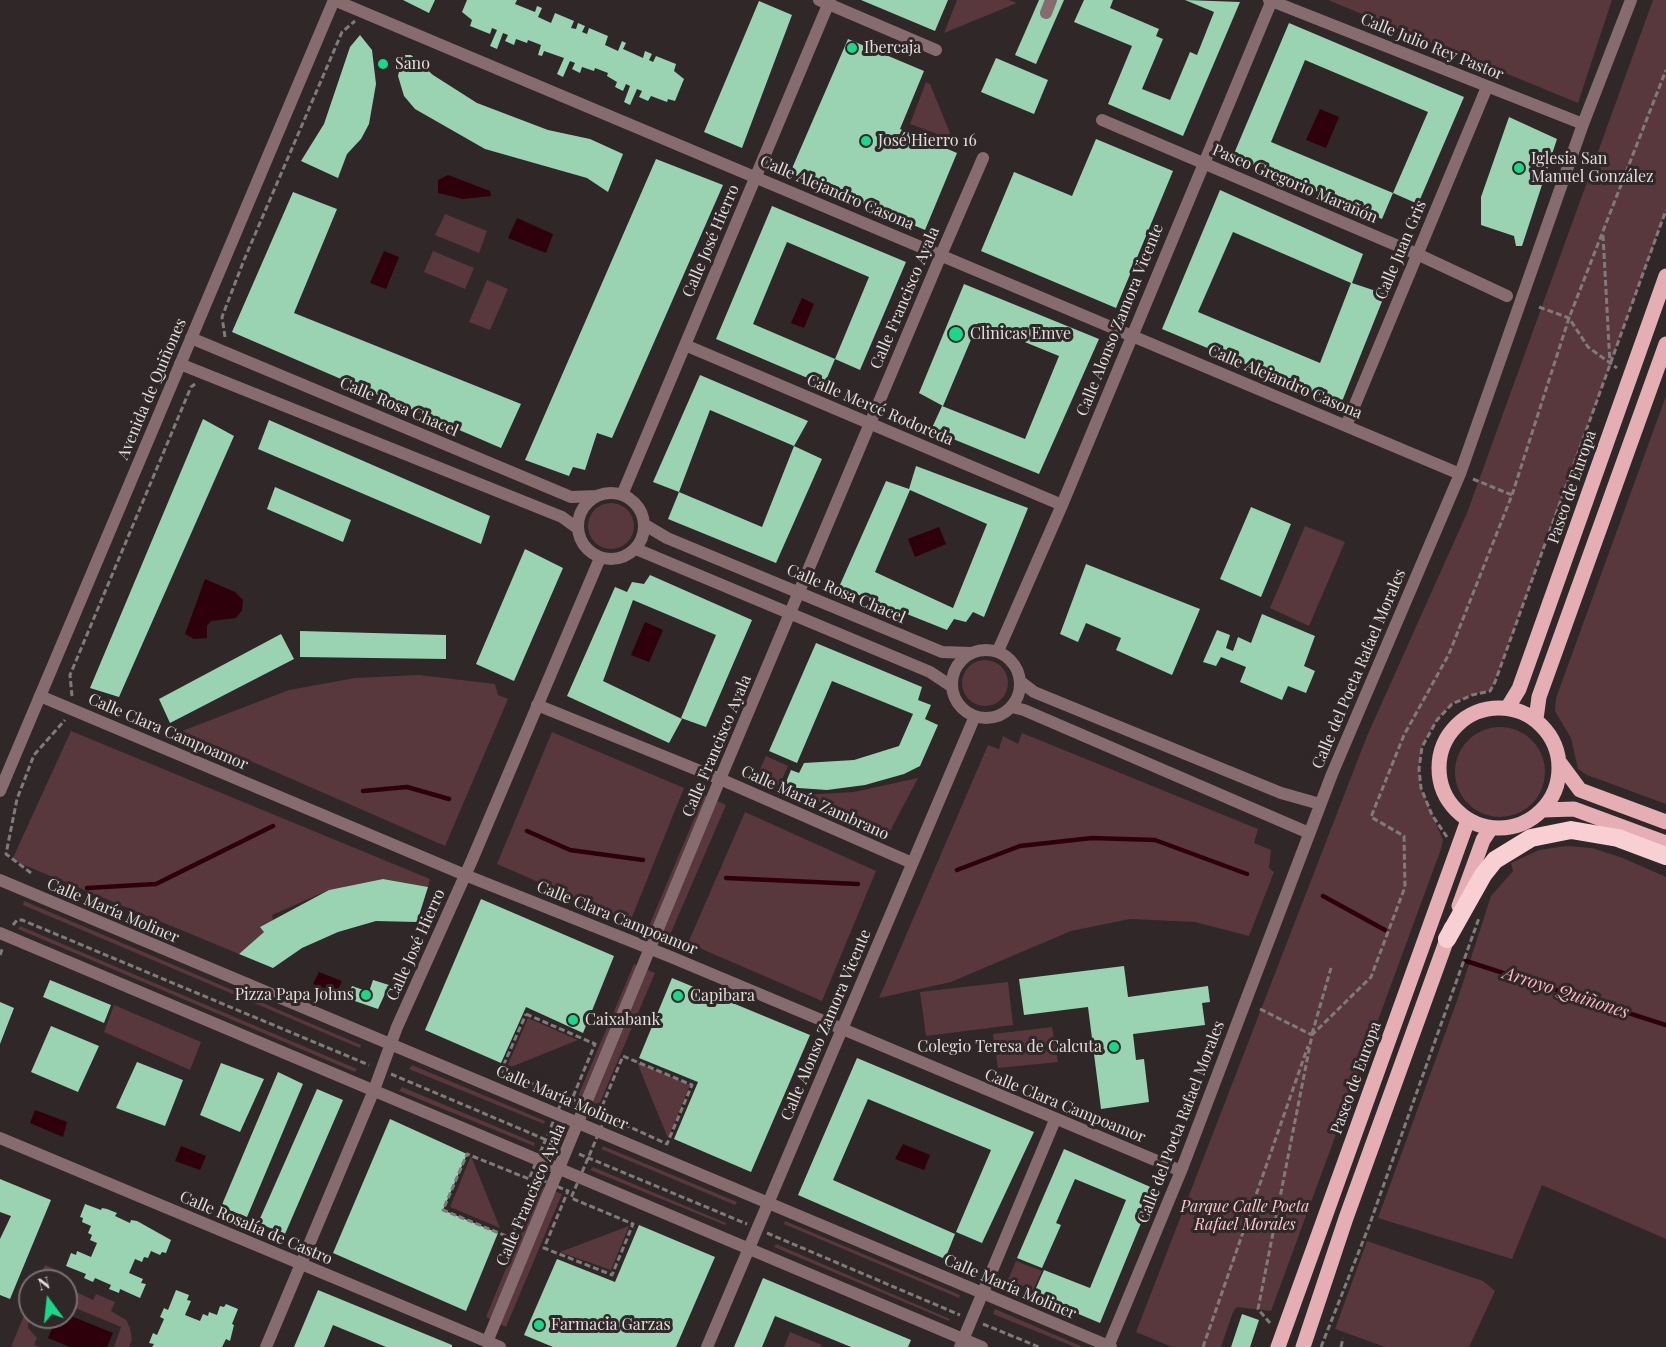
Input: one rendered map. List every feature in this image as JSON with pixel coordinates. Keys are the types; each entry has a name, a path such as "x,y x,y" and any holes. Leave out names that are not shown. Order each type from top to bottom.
{"highway":[{"path":"1447,939 1483,875 1495,860 1531,838 1571,830 1618,838 1666,856"}],"main road":[{"name":"Paseo de Europa","path":"1508,707 1519,689 1666,276"},
{"path":"1536,718 1539,697 1666,344"},
{"path":"1508,707 1536,718 1548,731 1556,746 1560,763 1557,788 1544,810 1520,825 1491,828 1468,820 1454,808 1441,784 1439,757 1445,739 1456,724 1471,714 1489,708 1508,707"},
{"path":"1560,763 1580,790 1666,822"},
{"path":"1544,810 1574,809 1666,843"},
{"name":"Paseo de Europa","path":"1278,1347 1468,820"},
{"path":"1303,1347 1346,1218 1447,939 1483,840 1491,828"}],"street":[{"name":"Calle Alejandro Casona","path":"334,0 1460,474"},
{"name":"Avenida de Quiñones","path":"0,791 334,0"},
{"path":"1046,13 1052,0"},
{"name":"Calle Julio Rey Pastor","path":"1271,0 1583,124"},
{"name":"Calle Alonso Zamora Vicente","path":"998,651 1062,505 1271,0"},
{"name":"Calle del Poeta Rafael Morales","path":"1109,1347 1181,1171 1320,804 1460,474 1583,124 1631,0"},
{"path":"826,1 936,50"},
{"name":"Calle José Hierro","path":"622,495 756,177 826,1"},
{"name":"Calle Juan Gris","path":"1346,426 1487,87"},
{"name":"Paseo Gregorio Marañón","path":"1102,120 1417,254 1507,296"},
{"name":"Calle Francisco Ayala","path":"486,1344 561,1169 720,780 983,158"},
{"name":"Calle Rosa Chacel","path":"191,338 572,497 596,496"},
{"name":"Calle Mercé Rodoreda","path":"685,345 1062,505"},
{"path":"180,364 562,517 577,528"},
{"path":"609,493 622,495 637,507 645,525 642,537 636,549 619,558 600,558 584,546 577,528 579,516 586,504 596,496 609,493"},
{"name":"Calle Rosa Chacel","path":"645,525 667,538 942,652 971,653"},
{"path":"636,549 930,672 951,686"},
{"name":"Calle José Hierro","path":"266,1347 302,1265 391,1044 600,558"},
{"path":"984,650 998,651 1009,658 1017,669 1021,682 1018,695 1012,707 994,717 975,717 963,710 955,699 951,686 953,672 960,661 971,653 984,650"},
{"path":"1021,682 1034,692 1227,771 1281,793 1320,804"},
{"name":"Calle Clara Campoamor","path":"40,696 465,875 651,949 842,1031 1181,1171"},
{"name":"Calle María Zambrano","path":"537,705 720,780 912,863"},
{"path":"1012,707 1024,710 1308,834"},
{"name":"Calle Alonso Zamora Vicente","path":"707,1347 975,717"},
{"name":"Calle María Moliner","path":"0,880 1109,1347"},
{"path":"4,934 749,1248 962,1343 982,1347"},
{"path":"962,1343 1055,1120"},
{"name":"Calle Rosalía de Castro","path":"0,1138 486,1344 500,1347"}],"path":[{"path":"225,337 222,317 244,260 342,32 366,13"},
{"path":"1270,1323 1258,1309 1312,1035 1371,977 1405,887 1404,836 1371,817 1404,735 1449,654 1512,495 1569,318 1666,70"},
{"path":"1460,843 1448,838 1432,815 1421,788 1419,769 1422,747 1437,720 1452,704 1472,695 1490,691 1495,682 1666,210"},
{"path":"1603,232 1610,365"},
{"path":"1539,307 1569,318 1588,347 1610,365 1631,373"},
{"path":"73,697 70,675 191,387 208,376"},
{"path":"1460,474 1512,495"},
{"path":"31,873 6,854 18,799 33,756 66,718"},
{"path":"1321,1347 1369,1226 1479,915"},
{"path":"0,955 4,934 17,920 22,920 1040,1347"},
{"path":"1203,1347 1312,1035 1331,968"},
{"path":"1260,1009 1312,1035"},
{"path":"1341,1347 1343,1338"}],"green space":[{"path":"957,0 1009,0 1017,3 944,33"},
{"path":"1328,0 1612,0 1578,103"},
{"name":"Parque Calle Poeta Rafael Morales","path":"1653,0 1666,0 1666,211 1495,682 1490,691 1472,695 1452,704 1437,720 1422,747 1419,769 1421,788 1443,840 1441,849 1271,1311 1237,1307 1233,1312 1221,1347 1172,1347 1136,1332 1367,736 1467,513"},
{"path":"926,82 930,84 950,133 948,138 910,124"},
{"path":"445,214 487,231 479,253 435,235"},
{"path":"433,251 474,268 465,289 424,272"},
{"path":"487,280 508,289 490,330 469,322"},
{"path":"1666,396 1666,804 1587,775 1578,769 1571,738 1555,711 1556,698"},
{"path":"611,503 627,510 634,526 627,542 611,549 595,542 588,526 595,510"},
{"path":"1305,526 1345,542 1309,626 1270,608"},
{"path":"985,660 1001,667 1008,683 1001,699 985,706 969,699 962,683 969,667"},
{"path":"419,675 495,684 498,695 508,699 445,846 182,731 289,690 355,678"},
{"path":"1491,727 1509,727 1525,734 1538,747 1545,763 1545,781 1538,797 1525,810 1509,817 1491,817 1475,810 1462,797 1455,781 1455,763 1462,747 1475,734"},
{"path":"71,731 430,879 428,887 383,879 329,890 272,915 273,920 261,926 264,932 239,954 12,860"},
{"path":"552,732 684,788 630,922 497,864"},
{"path":"1022,733 1258,829 1254,843 1271,850 1269,868 1274,872 1249,936 1195,922 1130,919 1071,931 951,982 879,998 988,745 999,749 1003,736 1018,744"},
{"path":"766,756 788,766 779,786 757,776"},
{"path":"918,778 889,833 803,795 854,792"},
{"path":"704,795 726,805 670,935 649,926"},
{"path":"745,812 876,871 822,1001 688,943"},
{"path":"1566,846 1592,848 1623,858 1666,877 1666,1239 1542,1185 1512,1259 1378,1218 1458,998 1491,896 1513,871 1511,863 1539,850"},
{"path":"24,901 361,1045 360,1048 23,905"},
{"path":"20,926 357,1069 355,1072 18,929"},
{"path":"634,964 655,973 599,1105 578,1096"},
{"path":"1008,982 1013,1025 926,1036 920,992"},
{"path":"114,1005 201,1042 190,1070 104,1032"},
{"path":"528,1018 578,1040 506,1069"},
{"path":"1052,1027 1058,1062 998,1068 993,1034"},
{"path":"637,1062 690,1085 668,1138 651,1097"},
{"path":"412,1065 545,1121 544,1124 409,1069"},
{"path":"402,1087 535,1143 534,1146 399,1091"},
{"path":"603,1146 737,1202 735,1205 601,1149"},
{"path":"471,1156 500,1228 450,1207"},
{"path":"593,1167 726,1223 725,1225 590,1170"},
{"path":"540,1186 562,1194 506,1327 486,1317"},
{"path":"785,1221 960,1295 959,1298 784,1224"},
{"path":"629,1226 611,1270 560,1252"},
{"path":"1367,1241 1483,1281 1495,1291 1469,1347 1385,1347 1335,1329"},
{"path":"776,1244 950,1319 949,1321 774,1247"},
{"path":"1016,1261 1042,1271 1033,1290 1008,1280"},
{"path":"45,1265 55,1269 43,1269"},
{"path":"78,1293 93,1300 96,1294 115,1302 111,1311 126,1320 130,1328 132,1340 129,1347 114,1347 121,1327 78,1309"},
{"path":"995,1309 1083,1347 1075,1347 993,1314"},
{"path":"18,1329 29,1329 37,1338 34,1345 40,1347 11,1347"},
{"path":"790,1332 822,1345 821,1347 784,1347"}],"shaded area":[{"path":"1320,109 1339,117 1326,148 1306,140"},
{"path":"448,175 490,191 491,196 463,199 438,193 438,180"},
{"path":"517,218 553,234 546,253 508,238"},
{"path":"384,251 399,257 386,289 370,283"},
{"path":"802,298 814,304 804,328 791,323"},
{"path":"939,527 946,544 915,557 908,539"},
{"path":"205,579 235,592 243,600 242,610 236,618 211,621 207,626 207,638 194,639 185,634"},
{"path":"645,622 663,630 649,662 631,655"},
{"path":"319,972 342,981 337,992 313,984"},
{"path":"35,1110 67,1122 63,1137 30,1123"},
{"path":"903,1144 930,1155 924,1170 895,1159"},
{"path":"181,1146 206,1156 200,1170 175,1161"},
{"path":"78,1319 113,1333 107,1347 70,1347 48,1338 52,1329 78,1329"}],"building":[{"path":"403,0 435,0 429,13"},
{"path":"467,0 517,0 515,4 535,12 537,6 542,8 538,17 551,23 555,13 574,21 571,28 576,29 578,23 585,26 582,32 587,34 589,28 608,36 605,45 618,51 622,41 626,43 623,49 643,58 645,51 652,54 649,60 653,62 656,56 676,64 674,71 684,79 675,101 668,99 667,102 651,96 648,101 639,97 642,91 637,89 630,105 624,102 630,86 626,84 623,91 615,87 617,82 607,76 608,73 595,68 594,71 582,67 580,73 572,69 575,63 570,61 563,77 557,74 564,58 544,51 542,56 538,55 541,45 528,40 527,43 516,39 514,45 505,41 508,35 503,33 497,49 490,46 497,30 492,28 490,34 470,26 472,20 462,12"},
{"path":"861,0 948,0 935,31"},
{"path":"1039,0 1064,0 1036,64 1015,55"},
{"path":"1084,0 1113,0 1110,8 1159,29 1156,36 1163,39 1142,89 1170,100 1190,52 1197,55 1214,12 1185,0 1240,2 1183,136 1108,104 1132,46 1074,22"},
{"path":"759,1 792,15 742,148 704,132"},
{"path":"1289,23 1464,97 1418,204 1393,193 1382,219 1233,156","holes":["1305,60 1428,112 1393,193 1271,142"]},
{"path":"360,35 372,50 376,84 369,124 361,139 347,154 338,178 301,161 324,124 350,47"},
{"name":"José Hierro 16","path":"848,39 924,71 900,129 957,153 925,230 790,173"},
{"path":"403,55 411,55 433,75 477,103 548,130 590,139 623,154 608,192 587,178 485,149 415,109 404,96 398,76"},
{"path":"996,58 1048,80 1034,114 981,92"},
{"name":"Iglesia San Manuel González","path":"1509,117 1557,139 1522,246 1516,246 1514,236 1481,225 1481,197"},
{"path":"1096,139 1173,171 1116,308 981,251 1014,172 1072,196"},
{"path":"656,159 723,185 612,438 597,433 585,470 573,467 569,476 525,460"},
{"path":"1220,190 1363,254 1352,283 1385,294 1341,404 1162,329","holes":["1233,232 1351,283 1320,363 1198,312"]},
{"path":"293,192 337,209 294,313 521,404 501,448 232,332"},
{"path":"772,206 906,262 860,370 835,359 824,385 716,339","holes":["787,242 869,277 835,359 753,324"]},
{"path":"964,284 1099,339 1039,474 931,430 942,406 1025,439 1059,356 978,323 943,406 919,393"},
{"path":"700,375 808,421 794,446 710,410 679,492 653,482"},
{"path":"203,419 234,436 119,697 90,688"},
{"path":"269,420 490,516 481,544 258,449"},
{"path":"794,446 822,459 776,563 668,519 679,492 762,527"},
{"path":"916,466 1028,508 984,617 973,612 966,622 954,619 947,630 839,587 886,481 909,489","holes":["910,490 987,524 953,608 875,572"]},
{"path":"275,487 351,520 343,542 267,509"},
{"path":"1251,507 1291,524 1261,597 1220,579"},
{"path":"525,549 563,568 514,681 476,664"},
{"path":"1086,564 1200,609 1172,675 1116,650 1121,638 1086,623 1078,642 1060,634"},
{"path":"650,575 752,620 706,727 681,718 716,635 633,600 603,681 682,719 669,743 567,696 615,587 627,592 632,582 644,584"},
{"path":"1262,614 1315,636 1304,666 1315,671 1306,693 1288,686 1282,700 1240,682 1246,667 1221,657 1216,666 1203,662 1217,630 1230,635 1226,648 1233,651 1238,637 1251,643"},
{"path":"300,631 446,635 446,659 300,657"},
{"path":"281,634 294,659 170,723 159,699"},
{"path":"816,643 922,687 918,700 931,705 925,719 938,725 920,766 904,774 865,785 827,790 784,787 791,770 799,773 804,763 854,760 899,746 913,714 832,681 797,763 769,751"},
{"path":"383,879 428,887 417,922 376,921 338,932 302,948 273,968 239,954 264,932 260,927 329,890"},
{"path":"481,899 614,956 583,1033 526,1007 501,1063 425,1030"},
{"name":"Colegio Teresa de Calcuta","path":"1124,966 1128,997 1208,986 1210,1002 1202,1003 1205,1025 1133,1034 1136,1060 1144,1059 1149,1102 1101,1109 1088,1007 1024,1015 1019,979"},
{"path":"672,978 810,1035 751,1172 674,1139 698,1082 639,1058"},
{"path":"50,980 111,1005 104,1023 43,997"},
{"name":"Pizza Papa Johns","path":"373,980 389,985 378,1009 346,998 352,986 369,992"},
{"path":"0,1002 14,1008 0,1044"},
{"path":"51,1026 99,1046 78,1092 31,1072"},
{"path":"857,1058 1034,1132 982,1243 956,1232 991,1150 868,1099 833,1180 955,1234 945,1259 798,1195"},
{"path":"137,1062 183,1080 165,1126 116,1108"},
{"path":"221,1063 264,1079 240,1132 200,1115"},
{"path":"278,1072 303,1084 247,1217 221,1207"},
{"path":"317,1089 343,1100 285,1234 258,1223"},
{"path":"390,1119 467,1154 443,1210 498,1233 466,1311 333,1253"},
{"path":"1064,1149 1155,1189 1100,1323 1033,1295 1044,1270 1090,1288 1126,1200 1075,1179 1056,1223 1061,1225 1042,1268 1017,1258"},
{"path":"0,1179 51,1200 22,1269 18,1269 18,1280 10,1299 0,1295 0,1239 11,1216 0,1212"},
{"path":"85,1204 101,1210 102,1208 107,1209 117,1213 115,1216 130,1223 131,1220 137,1221 171,1240 166,1253 162,1252 160,1255 151,1251 148,1258 144,1257 142,1262 135,1259 129,1273 143,1279 141,1283 146,1284 140,1298 120,1289 119,1293 109,1289 111,1285 95,1278 93,1282 84,1278 86,1274 78,1269 66,1266 71,1253 76,1255 77,1251 91,1257 97,1243 90,1240 92,1235 88,1233 91,1226 82,1222 83,1218 80,1217"},
{"path":"639,1225 715,1257 676,1347 553,1347 524,1335 557,1259 615,1282"},
{"path":"763,1278 911,1340 908,1347 851,1347 775,1316 762,1347 734,1347"},
{"path":"176,1290 189,1295 187,1300 191,1301 185,1315 200,1321 203,1314 208,1316 209,1312 217,1315 220,1306 224,1307 226,1304 238,1309 232,1324 234,1325 230,1341 226,1339 222,1347 152,1347 154,1344 149,1343 153,1333 157,1335 164,1319 160,1317 164,1308 168,1310"},
{"path":"318,1290 452,1345 452,1347 386,1347 333,1325 324,1347 294,1347"},
{"path":"1242,1314 1259,1320 1250,1347 1231,1347"}],"waterway":[{"name":"Arroyo Quiñones","path":"363,791 407,787 449,799"},
{"name":"Arroyo Quiñones","path":"87,888 156,884 273,826"},
{"name":"Arroyo Quiñones","path":"527,831 570,850 643,860"},
{"name":"Arroyo Quiñones","path":"957,870 1020,846 1092,838 1155,840 1247,874"},
{"name":"Arroyo Quiñones","path":"726,878 858,884"},
{"name":"Arroyo Quiñones","path":"1323,896 1385,930"},
{"name":"Arroyo Quiñones","path":"1466,961 1666,1025"}],"place":[{"name":"Ibercaja","path":"852,48"},
{"name":"Sano","path":"383,64"},
{"name":"José Hierro 16","path":"866,141"},
{"name":"Iglesia San Manuel González","path":"1519,168"},
{"name":"Clinicas Emve","path":"956,334"},
{"name":"Pizza Papa Johns","path":"366,995"},
{"name":"Capibara","path":"678,996"},
{"name":"Caixabank","path":"573,1020"},
{"name":"Colegio Teresa de Calcuta","path":"1114,1047"},
{"name":"Farmacia Garzas","path":"539,1325"}]}
